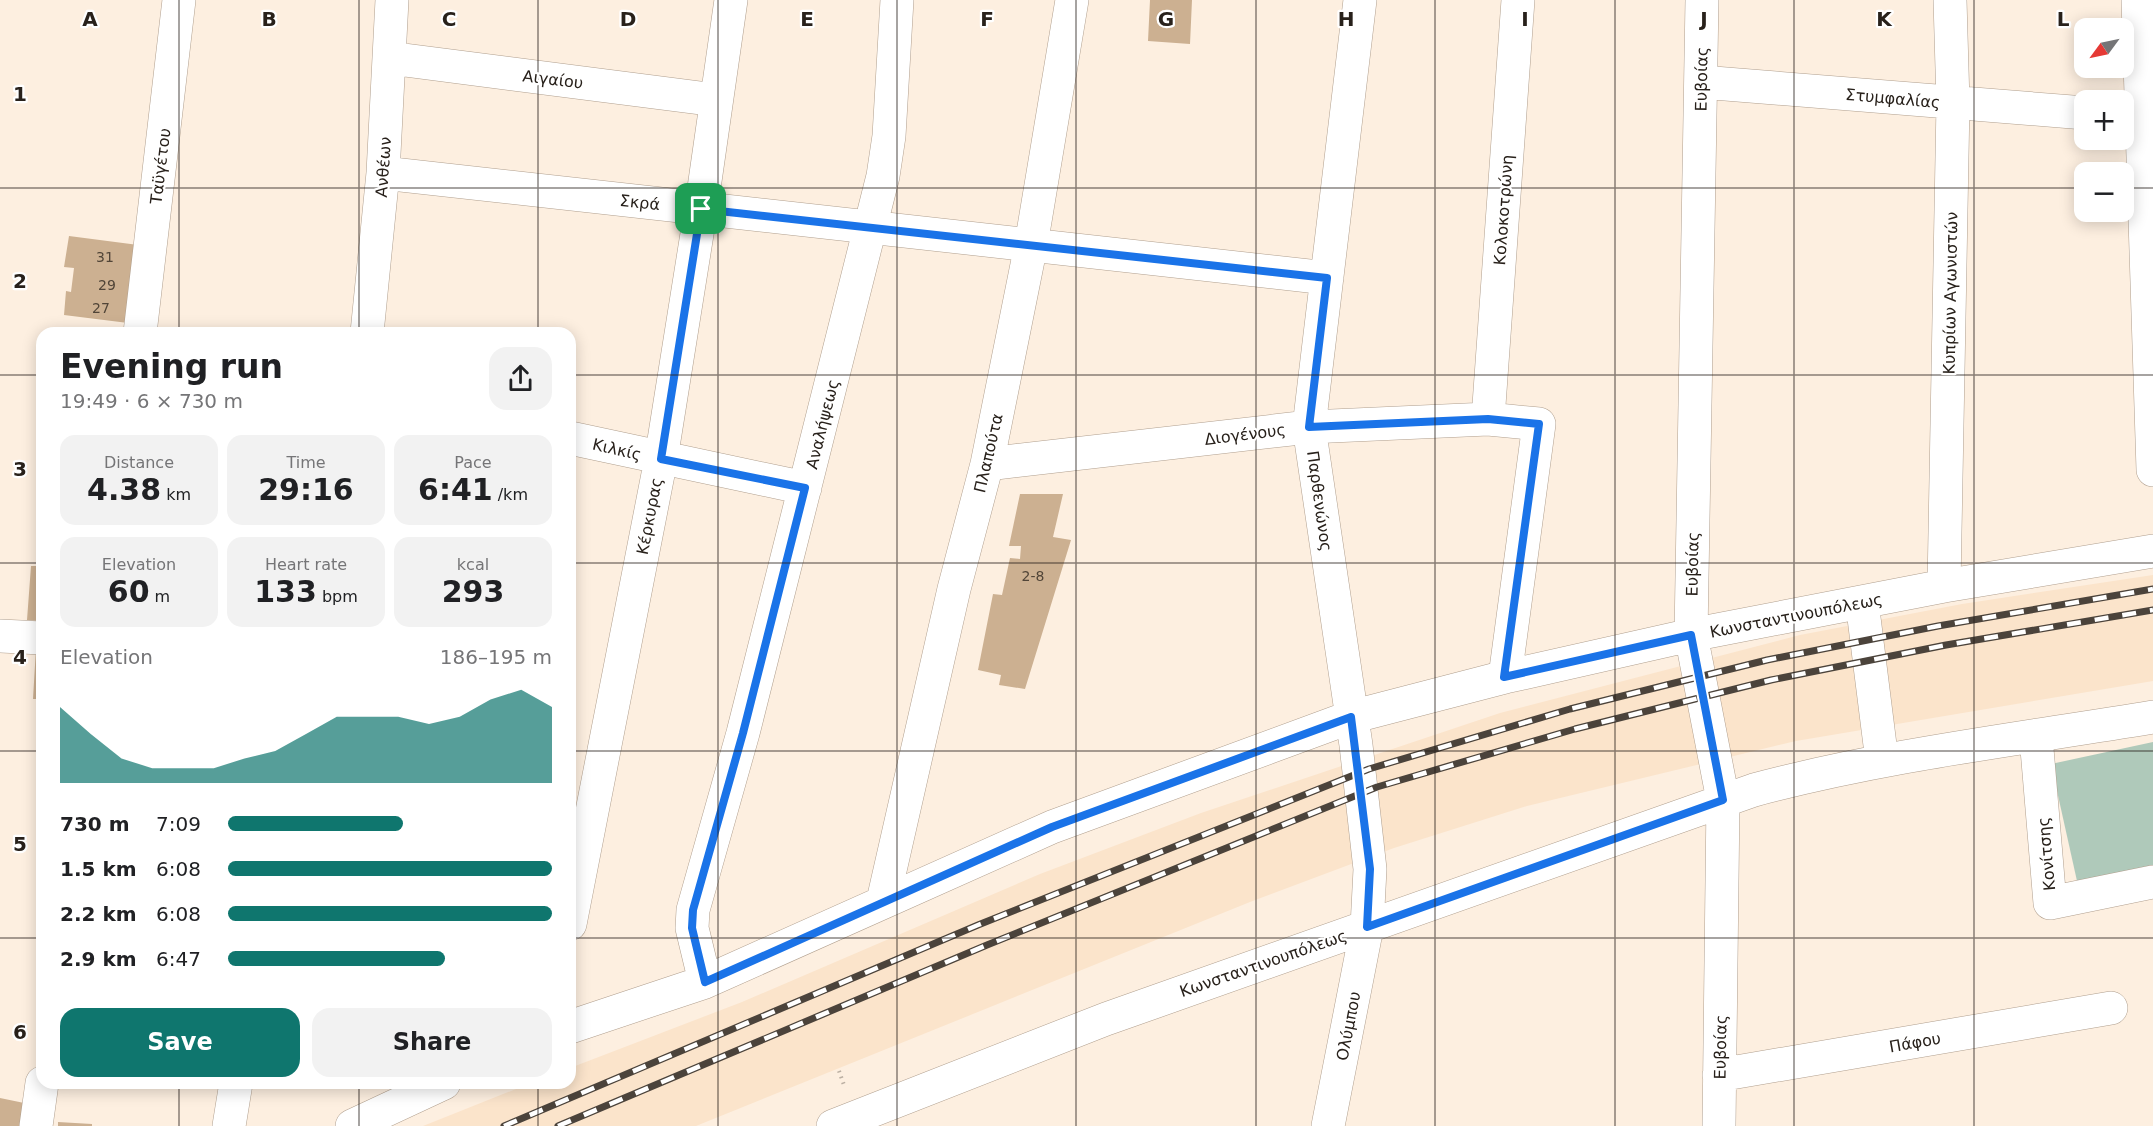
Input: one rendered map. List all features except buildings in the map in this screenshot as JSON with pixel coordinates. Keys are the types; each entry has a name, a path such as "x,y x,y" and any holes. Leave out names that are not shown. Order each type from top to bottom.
{"street":[{"name":"Ταϋγέτου","path":"141,327 179,0"},
{"name":"Ανθέων","path":"368,327 383,173 392,0"},
{"name":"Κέρκυρας","path":"576,865 661,459 701,209 731,0"},
{"name":"Αναλήψεως","path":"705,982 692,928 693,910 743,733 872,228 888,145 897,0"},
{"name":"Πλαπούτα","path":"883,901 954,589 987,464 1031,245 1072,0"},
{"name":"Παρθενώνος","path":"1360,0 1309,427 1351,717 1370,869 1367,927"},
{"name":"Κολοκοτρώνη","path":"1488,419 1518,0"},
{"name":"Ευβοίας","path":"1702,0 1691,635 1723,800 1719,1126"},
{"name":"Κυπρίων Αγωνιστών","path":"1944,586 1953,103 1950,0"},
{"path":"2139,0 2140,118 2153,470"},
{"name":"Αιγαίου","path":"389,58 716,100"},
{"name":"Στυμφαλίας","path":"1701,82 2074,112"},
{"name":"Σκρά","path":"383,173 1327,278"},
{"name":"Διογένους","path":"987,464 1309,427 1488,419 1539,424 1504,677"},
{"name":"Κιλκίς","path":"576,439 805,488"},
{"name":"Κωνσταντινουπόλεως","path":"576,1025 705,982 1063,823 1351,717 1504,677 1691,635 1944,586 2153,551"},
{"path":"1862,602 1882,761"},
{"path":"0,636 36,638"},
{"name":"Κωνσταντινουπόλεως","path":"833,1126 1106,1019 1723,800 1815,773 2153,717"},
{"name":"Κονίτσης","path":"2036,737 2050,903 2153,882"},
{"name":"Ολύμπου","path":"1328,1126 1367,927"},
{"name":"Πάφου","path":"1719,1075 2111,1008"},
{"path":"36,1126 41,1089"},
{"path":"229,1126 235,1089"},
{"path":"352,1126 431,1089"}],"shaded area":[{"path":"2153,575 2153,681 1796,741 1527,806 1394,848 1250,902 696,1126 423,1126 516,1089 576,1089 576,1066 742,1002 1040,874 1201,813 1500,713 1800,635 1962,604"}],"green space":[{"path":"2153,742 2153,865 2077,881 2051,764"}],"railway":[{"path":"504,1126 978,925 1369,769 1570,709 1767,660 1938,626 2153,589"},
{"path":"558,1126 987,945 1377,787 1575,729 1771,680 1946,645 2153,610"}],"route":[{"path":"701,209 1327,278 1309,427 1488,419 1539,424 1504,677 1691,635 1723,800 1367,927 1370,869 1351,717 1150,789 1052,827 964,864 705,982 692,928 693,910 743,733 805,488 661,459 701,209"}]}
